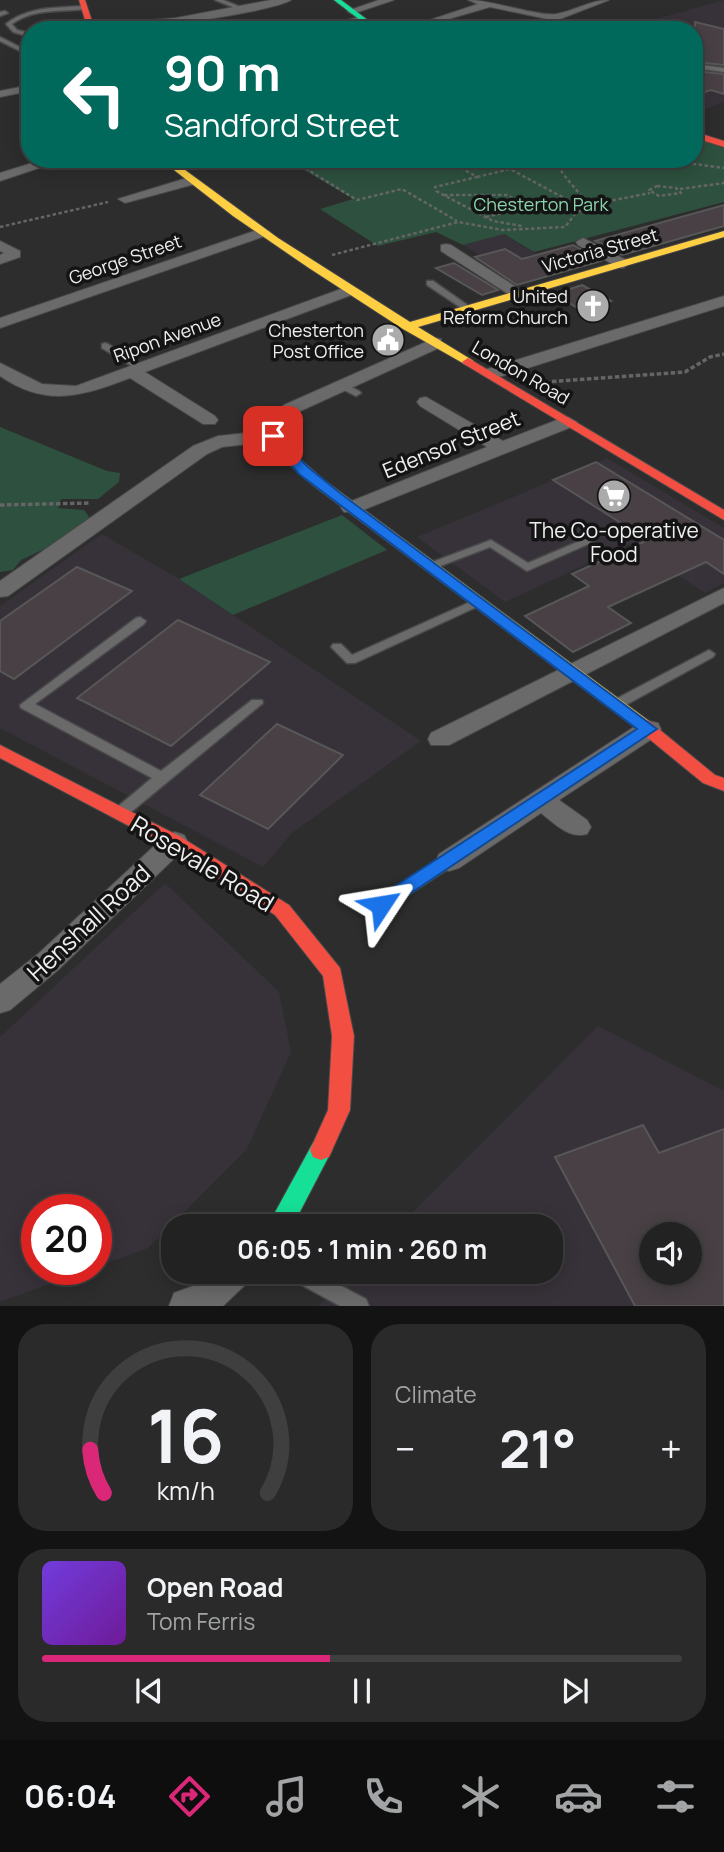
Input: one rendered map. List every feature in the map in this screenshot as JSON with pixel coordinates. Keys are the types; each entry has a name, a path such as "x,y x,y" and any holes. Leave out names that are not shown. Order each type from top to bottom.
{"street":[{"path":"173,21 286,0"},
{"path":"337,0 365,21"},
{"path":"338,21 389,0"},
{"path":"473,0 541,21"},
{"path":"557,21 604,0"},
{"path":"83,4 88,21"},
{"path":"435,20 488,4"},
{"path":"0,94 21,90"},
{"path":"703,137 724,144"},
{"path":"0,177 30,168"},
{"name":"London Road","path":"175,168 349,291 724,516"},
{"path":"125,199 190,181"},
{"name":"George Street","path":"0,323 263,232"},
{"name":"Victoria Street","path":"407,327 724,234"},
{"path":"583,242 623,264"},
{"path":"0,245 15,254 0,260"},
{"path":"446,248 519,293"},
{"name":"Ripon Avenue","path":"0,368 21,384 60,393 78,391 349,291"},
{"path":"490,374 724,301"},
{"path":"273,436 275,425 290,409 339,384 435,343"},
{"path":"136,369 209,419"},
{"path":"426,402 502,448"},
{"name":"Edensor Street","path":"351,508 568,422"},
{"path":"0,591 125,503 219,442 273,436"},
{"path":"273,436 304,471 351,508 649,729 709,779 724,785"},
{"path":"440,739 724,594"},
{"path":"449,861 649,729"},
{"name":"Rosevale Road","path":"0,751 175,842 282,910 332,974 343,1036 339,1110 310,1175 287,1214"},
{"path":"541,801 578,827"},
{"name":"Henshall Road","path":"0,1001 48,962 175,842"},
{"path":"187,1306 205,1299 221,1284"}],"lane":[{"path":"218,0 240,8"},
{"path":"21,33 15,31 9,24 16,19 41,12 83,4"},
{"path":"0,38 21,49"},
{"path":"703,67 724,70"},
{"path":"430,283 469,309"},
{"path":"105,346 136,369"},
{"path":"339,384 356,393"},
{"path":"431,566 491,543 527,568 589,540"},
{"path":"337,647 351,660 480,602"},
{"path":"140,621 26,705 162,777"},
{"path":"614,705 709,654"},
{"path":"120,813 257,703"},
{"path":"381,905 449,861"},
{"path":"318,1284 359,1306"}],"path":[{"path":"703,165 724,168"},
{"path":"305,168 357,200 402,189 458,222 503,230 533,226"},
{"path":"461,168 477,177"},
{"path":"560,168 589,205"},
{"path":"485,218 566,199 510,169 435,187 485,218 502,223 560,228 589,205 651,193 675,196 681,193 679,189"},
{"path":"651,193 649,190 657,186 679,189 724,183"},
{"path":"444,195 507,195 529,207"},
{"path":"0,227 125,199"},
{"path":"560,200 575,214"},
{"path":"308,262 458,222"},
{"path":"517,391 547,381 685,372 710,357 724,354"},
{"path":"0,505 125,503"}],"shaded area":[{"path":"724,0 724,102 703,110 703,21 649,21"},
{"path":"503,234 536,254 496,265 463,245"},
{"path":"607,458 724,528 724,583 705,593 630,544 505,602 417,537"},
{"path":"102,534 179,579 421,741 292,833 263,867 0,728 0,606"},
{"path":"165,883 279,992 291,1052 247,1149 182,1214 161,1214 161,1235 148,1248 112,1261 112,1194 21,1194 21,1285 46,1285 0,1302 0,1037"},
{"path":"598,1026 724,1091 724,1306 318,1306 340,1284 563,1284 563,1214 411,1214"}],"green space":[{"name":"Chesterton Park","path":"703,141 724,148 724,202 534,252 504,234 463,245 436,232 378,246 320,209 353,199 301,168 703,168"},
{"path":"0,427 107,471 120,473 119,482 98,499 61,499 58,508 84,510 90,518 66,539 21,560 13,570 0,572"},
{"path":"342,515 387,550 233,615 179,579"}],"building":[{"path":"703,24 724,29 724,65 703,63"},
{"path":"703,72 724,74 724,94 711,90 703,92"},
{"path":"724,205 724,226 622,255 595,241"},
{"path":"573,245 601,261 517,285 475,257 505,249 522,259"},
{"path":"454,263 498,290 482,295 436,268"},
{"path":"582,285 611,301 581,310 554,294"},
{"path":"596,462 724,540 724,574 706,562 608,607 631,623 573,652 525,616 589,586 572,574 648,540 553,480"},
{"path":"77,567 132,591 14,679 0,671 0,621"},
{"path":"178,620 270,662 171,746 77,698"},
{"path":"277,724 343,755 268,829 200,795"},
{"path":"643,1125 659,1153 724,1129 724,1306 635,1306 555,1157"}],"traffic: fast":[{"path":"337,0 366,21"},
{"path":"286,1214 321,1150"}],"traffic: slow":[{"path":"176,168 274,240 468,362"},
{"path":"407,327 724,234"},
{"path":"273,436 289,457 319,483 643,725"}],"traffic: jam":[{"path":"82,0 89,21"},
{"path":"703,137 724,144"},
{"path":"468,362 724,516"},
{"path":"643,725 709,779 724,785"},
{"path":"0,751 175,842 282,910 333,974 343,1036 339,1110 321,1150"}],"place":[{"name":"United Reform Church","path":"593,306"},
{"name":"Chesterton Post Office","path":"388,340"},
{"name":"The Co-operative Food","path":"614,496"}],"route":[{"path":"273,436 281,449 335,496 649,729 381,905"}]}
